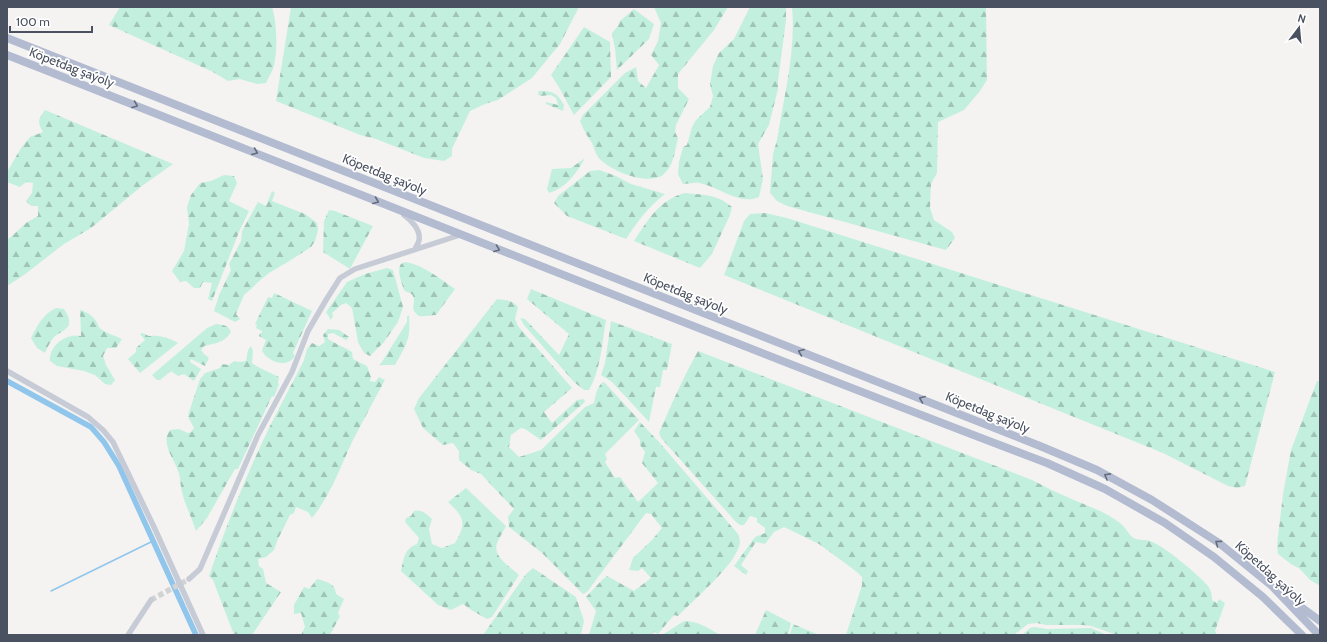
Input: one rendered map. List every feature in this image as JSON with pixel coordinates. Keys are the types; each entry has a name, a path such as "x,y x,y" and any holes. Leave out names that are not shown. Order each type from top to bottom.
{"main road":[{"name":"Köpetdag şaýoly","path":"7,38 1040,446 1097,470 1152,500 1219,543 1272,586 1319,635"},
{"name":"Köpetdag şaýoly","path":"7,55 460,235 1047,463 1105,489 1165,523 1214,557 1263,597 1302,635"},
{"path":"1272,586 1320,621"},
{"path":"1263,597 1296,635"}],"street":[{"path":"394,208 410,219 419,234 419,240 415,249"},
{"path":"190,579 200,569 258,435 292,372 308,331 340,278 355,269 460,235"},
{"path":"7,371 88,417 108,436 122,459 203,635"},
{"path":"128,635 151,600"}],"green space":[{"path":"120,7 272,7 274,13 276,38 276,55 273,69 266,83 257,84 240,79 228,81 213,72 109,25"},
{"path":"291,7 579,7 560,44 532,78 498,100 470,111 452,149 452,156 444,161 424,158 376,139 360,135 276,101"},
{"path":"654,7 728,7 714,30 678,74 678,88 689,99 676,125 675,132 678,138 674,157 665,173 659,177 650,179 630,176 611,168 603,162 598,157 580,121 583,115 625,73 636,67 638,81 646,88 659,65 651,55 658,41 661,23"},
{"path":"750,7 786,7 786,20 778,89 769,125 758,144 763,179 759,197 744,199 699,183 683,184 678,174 679,162 683,147 687,145 692,127 696,120 710,107 713,96 710,84 713,66 719,53 734,39"},
{"path":"792,7 986,7 987,80 964,110 938,122 937,173 931,184 930,208 934,220 952,232 955,238 946,250 787,206 777,201 770,193 773,154 777,140 791,57 793,24"},
{"path":"634,9 654,24 649,39 617,70 612,33 620,21"},
{"path":"584,27 610,42 611,77 574,115 551,75"},
{"path":"539,91 551,92 559,97 564,105 563,111 546,104 546,102 558,105 556,98 551,95 540,96 538,94"},
{"path":"45,110 173,164 142,186 91,228 64,244 24,275 7,286 7,240 26,223 38,216 38,206 31,206 26,201 32,193 33,183 26,182 20,187 7,182 7,172 21,148 30,137 43,132 39,121"},
{"path":"585,158 566,184 549,193 547,189 552,169 571,168"},
{"path":"599,170 616,176 631,184 665,194 643,215 626,239 567,216 554,203 558,196 590,171"},
{"path":"224,175 234,176 237,183 229,201 249,211 239,232 212,301 208,299 212,283 203,282 200,288 194,288 186,281 180,282 172,271 184,251 189,224 187,207 191,195 200,183 211,181"},
{"path":"272,191 275,193 272,201 305,214 317,223 318,230 315,241 311,247 269,273 244,295 236,314 240,319 235,322 214,311 219,295 231,270 229,264 241,241 242,231 258,202 266,206"},
{"path":"685,193 716,197 732,207 730,215 712,254 700,268 634,241 649,219 661,206 668,200"},
{"path":"329,210 373,226 350,269 323,252 324,221"},
{"path":"765,213 787,218 1275,372 1245,486 1237,488 1228,486 1163,453 724,275 744,221 750,214"},
{"path":"405,262 425,269 455,289 436,315 419,316 414,311 414,297 404,290 400,277 399,270 401,264"},
{"path":"387,268 393,270 403,307 398,322 384,342 370,356 364,353 358,342 352,308 346,303 341,305 332,313 333,316 331,320 326,312 347,282 365,274"},
{"path":"531,289 606,320 599,365 589,390 584,390 574,382 524,325 520,318 525,319 559,355 569,334 527,299"},
{"path":"274,293 312,311 293,353 295,356 291,361 286,363 278,363 266,356 262,350 266,340 259,336 262,331 256,328 257,325 255,324 268,297 272,298"},
{"path":"497,299 506,300 518,307 515,319 518,326 572,388 544,412 552,423 577,400 584,399 585,402 541,440 525,429 521,428 511,435 509,447 519,457 541,450 585,407 594,403 598,389 603,382 639,420 605,454 607,459 605,462 615,478 620,477 638,502 658,483 642,463 645,452 634,431 640,422 738,534 740,541 739,547 728,566 678,616 674,615 658,634 654,632 651,635 589,635 596,611 586,597 607,576 634,591 651,578 642,568 638,571 629,570 633,558 662,528 651,514 646,513 587,592 583,594 542,553 509,527 508,517 514,509 481,474 471,470 459,460 459,451 453,443 443,445 423,428 414,409 419,398"},
{"path":"56,308 64,309 69,317 69,323 66,329 53,338 45,353 37,348 31,338 44,317"},
{"path":"80,310 91,315 103,331 122,339 116,348 107,348 103,356 106,365 115,380 111,385 105,384 95,375 84,371 57,366 50,361 53,348 63,339 73,336 81,336"},
{"path":"407,316 409,316 409,331 407,342 395,365 380,365 407,322"},
{"path":"611,321 672,344 667,370 663,370 660,387 656,387 649,422 612,382 601,375 605,363"},
{"path":"216,324 227,327 231,332 223,340 204,346 201,350 209,358 205,366 191,359 190,362 201,369 194,381 184,374 178,376 171,371 160,380 157,380 152,375 207,328"},
{"path":"328,329 339,330 349,337 346,340 333,333 328,334 328,339 352,352 353,359 367,366 371,377 370,381 375,382 379,377 385,380 352,442 329,491 312,518 308,512 296,507 294,513 290,515 274,550 266,557 258,559 259,566 263,569 266,583 281,592 252,635 234,635 213,580 209,576 230,519 261,444 304,360 307,349 312,343 319,346 325,342 323,335"},
{"path":"143,333 149,336 158,336 171,339 178,343 140,373 128,359 136,352 136,348 145,340 140,334"},
{"path":"251,346 253,351 252,363 279,377 279,384 238,469 235,469 207,518 196,531 183,497 179,474 167,445 167,435 170,430 179,429 188,433 191,432 194,428 188,417 200,379 205,373 220,368 222,364 229,365 234,361 246,361 248,350"},
{"path":"698,351 1032,480 1115,519 1134,538 1150,541 1172,554 1208,586 1212,600 1217,603 1219,599 1225,603 1215,631 1217,635 1117,635 1091,626 1046,625 1037,623 1028,624 1014,635 846,635 862,585 862,577 819,544 784,527 774,532 765,544 756,542 741,565 748,571 746,575 734,566 755,537 765,533 765,528 757,522 757,518 750,516 744,525 740,525 736,522 661,438 659,433 677,392"},
{"path":"1317,381 1320,381 1320,586 1310,580 1300,569 1278,554 1277,545 1283,494 1291,450"},
{"path":"466,488 506,526 497,543 497,553 503,561 519,575 492,617 487,619 463,604 451,610 438,605 401,571 405,554 409,548 417,544 419,538 405,522 406,518 411,516 414,511 424,512 432,519 429,529 432,544 442,548 455,543 461,530 462,521 458,512 448,502"},
{"path":"533,568 576,597 584,621 581,635 483,635 526,574"},
{"path":"317,579 332,585 336,594 344,599 338,613 340,616 330,635 301,635 305,627 301,613 294,614 294,605 304,587 309,589"},
{"path":"766,610 791,623 788,635 755,635"},
{"path":"684,621 689,621 707,627 720,635 662,635"},
{"path":"793,624 819,635 790,635"},
{"path":"1034,627 1047,629 1091,628 1107,635 1022,635 1030,628"}],"waterway":[{"path":"7,381 91,427 104,442 119,466 196,635"},
{"path":"51,591 153,541"}],"tunnel":[{"path":"151,600 189,579"}]}
